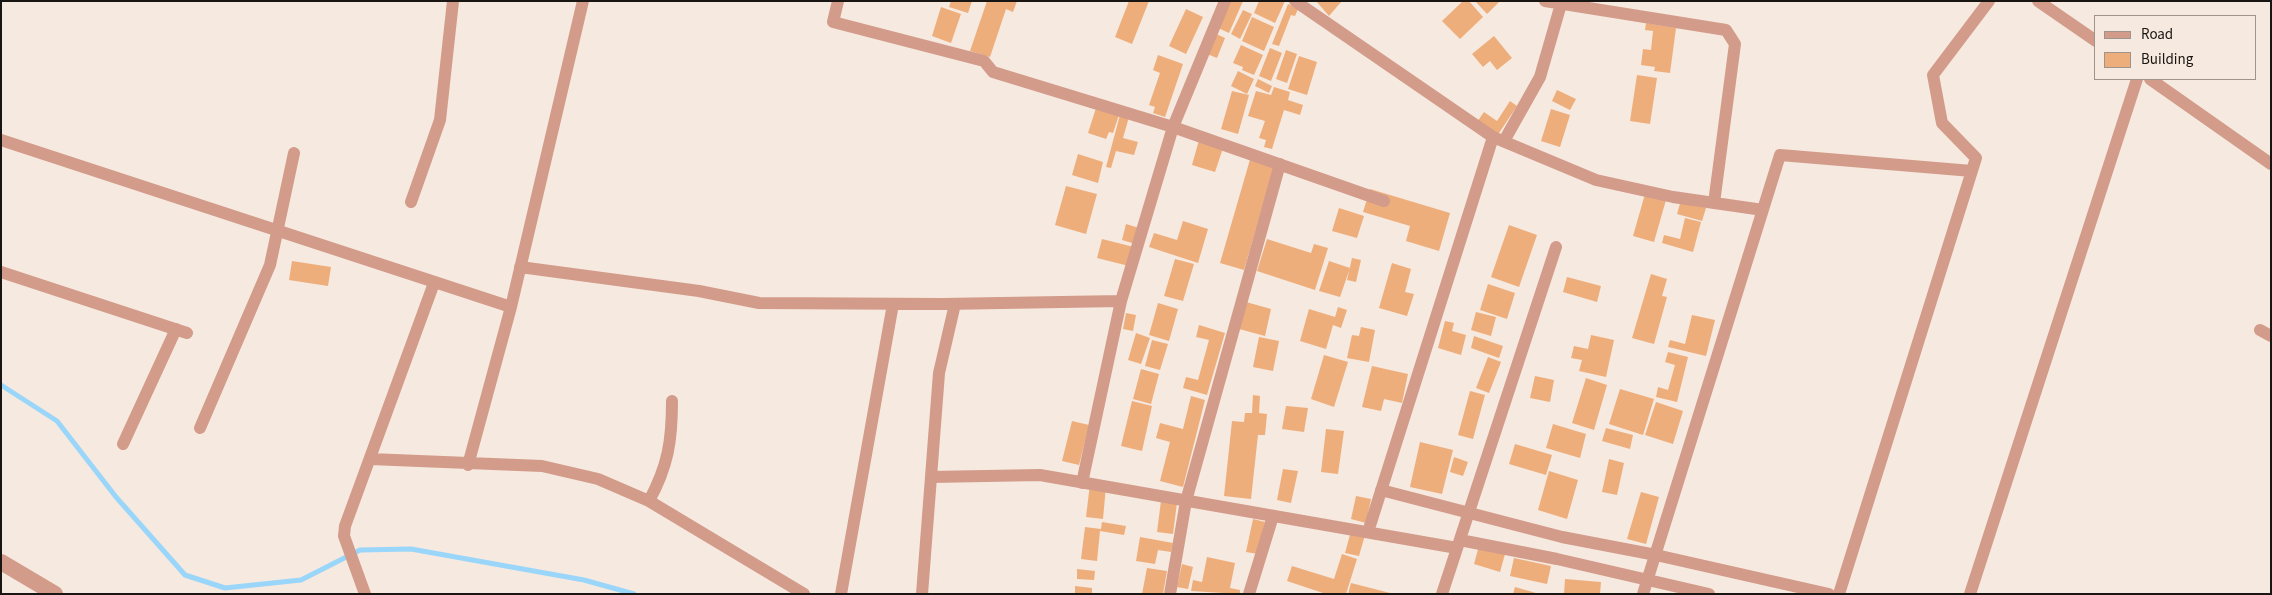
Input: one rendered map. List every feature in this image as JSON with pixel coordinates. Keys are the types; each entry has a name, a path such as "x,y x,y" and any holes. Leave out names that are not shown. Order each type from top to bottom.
{"street":[{"path":"411,202 440,120 453,1"},
{"path":"468,465 511,307 583,1"},
{"path":"838,1 833,22 984,62 993,72 1173,127 1384,201"},
{"path":"1082,483 1121,301 1173,127 1226,1"},
{"path":"1295,1 1498,139 1596,180 1714,203 1763,210"},
{"path":"1545,1 1726,30 1735,44 1714,203"},
{"path":"1838,594 1976,158 1942,123 1933,75 1989,1"},
{"path":"2038,1 2094,40"},
{"path":"1368,532 1498,139 1540,77 1561,4"},
{"path":"1970,594 2136,80"},
{"path":"2151,80 2271,164"},
{"path":"1,140 511,307"},
{"path":"200,428 270,265 294,153"},
{"path":"1643,594 1780,155 1972,171"},
{"path":"1170,594 1186,501 1280,164"},
{"path":"1442,594 1556,247"},
{"path":"520,267 699,290 759,303 956,304 1121,301"},
{"path":"1,272 181,331 122,444"},
{"path":"365,594 344,536 345,526 434,283"},
{"path":"841,594 893,304"},
{"path":"922,594 939,373 956,304"},
{"path":"649,501 662,478 669,454 672,402"},
{"path":"370,459 468,465 542,466 598,479 649,501 804,594"},
{"path":"931,477 1040,475 1368,532 1557,559 1710,594"},
{"path":"1381,490 1562,537 1656,555 1829,594"},
{"path":"1249,594 1273,516"},
{"path":"1,562 55,594"}],"building":[{"path":"951,1 972,1 968,13 949,7"},
{"path":"987,1 1017,1 1013,12 1006,9 990,57 970,51"},
{"path":"1129,1 1149,1 1132,44 1115,37"},
{"path":"1228,1 1243,1 1229,33 1216,27"},
{"path":"1259,1 1285,1 1275,23 1254,13"},
{"path":"1316,1 1342,1 1329,16"},
{"path":"1463,1 1469,1 1483,17 1460,39 1442,21"},
{"path":"1475,1 1500,1 1487,14"},
{"path":"1288,4 1298,9 1295,16 1291,15 1279,46 1272,44"},
{"path":"941,7 961,14 951,43 932,36"},
{"path":"1186,9 1203,17 1186,54 1169,46"},
{"path":"1243,10 1252,14 1240,39 1231,34"},
{"path":"1252,17 1274,27 1264,51 1242,41"},
{"path":"1646,23 1676,28 1670,73 1654,71 1655,67 1641,65 1643,49 1651,50 1653,31 1645,30"},
{"path":"1214,33 1225,38 1217,58 1207,54"},
{"path":"1494,36 1512,58 1497,70 1490,61 1483,67 1472,54"},
{"path":"1241,45 1263,55 1254,75 1242,70 1243,67 1233,63"},
{"path":"1270,48 1282,53 1271,81 1259,76"},
{"path":"1286,50 1297,54 1287,83 1276,79"},
{"path":"1158,55 1183,64 1165,117 1153,113 1155,107 1149,105 1160,73 1153,70"},
{"path":"1299,56 1317,62 1307,95 1288,89"},
{"path":"1238,71 1254,79 1247,94 1231,86"},
{"path":"1637,75 1657,78 1650,124 1630,121"},
{"path":"1258,79 1272,86 1269,93 1255,86"},
{"path":"1274,87 1290,92 1288,100 1303,105 1300,115 1284,110 1272,149 1264,147 1266,140 1259,138 1265,121 1248,116 1256,91 1271,95"},
{"path":"1557,90 1576,99 1570,110 1552,101"},
{"path":"1232,91 1249,95 1238,134 1221,129"},
{"path":"1510,101 1517,106 1497,136 1477,122 1484,112 1497,121"},
{"path":"1096,108 1119,115 1113,133 1109,132 1106,139 1088,133"},
{"path":"1551,109 1570,115 1560,147 1541,141"},
{"path":"1120,115 1129,117 1123,138 1138,142 1134,155 1116,151 1111,168 1106,167"},
{"path":"1199,140 1223,148 1215,172 1192,165"},
{"path":"1078,154 1103,162 1098,183 1072,175"},
{"path":"1251,156 1275,163 1244,270 1220,263"},
{"path":"1066,186 1097,194 1086,234 1055,225"},
{"path":"1370,189 1450,213 1439,251 1406,241 1410,226 1363,212"},
{"path":"1645,194 1666,200 1654,242 1633,236"},
{"path":"1681,200 1706,208 1702,221 1677,214"},
{"path":"1339,208 1364,216 1357,238 1332,231"},
{"path":"1685,218 1701,222 1693,252 1662,243 1664,235 1680,239"},
{"path":"1183,221 1208,229 1198,263 1149,247 1154,233 1177,240"},
{"path":"1126,224 1139,228 1135,244 1122,240"},
{"path":"1509,225 1537,235 1519,287 1491,277"},
{"path":"1102,239 1138,248 1133,267 1097,258"},
{"path":"1267,239 1311,253 1314,244 1328,248 1315,290 1257,271"},
{"path":"1352,258 1361,260 1356,282 1347,280"},
{"path":"1175,259 1194,264 1183,301 1164,296"},
{"path":"292,261 331,267 328,286 289,280"},
{"path":"1329,261 1350,268 1340,297 1319,291"},
{"path":"1392,263 1411,269 1405,292 1414,294 1407,316 1379,308"},
{"path":"1651,274 1667,279 1662,296 1667,297 1654,344 1632,338"},
{"path":"1567,277 1601,286 1597,302 1563,292"},
{"path":"1488,284 1515,293 1507,319 1480,310"},
{"path":"1246,302 1271,309 1265,336 1239,329"},
{"path":"1158,303 1178,309 1169,341 1149,335"},
{"path":"1338,307 1347,310 1341,328 1333,325 1326,349 1300,341 1309,309 1335,317"},
{"path":"1476,312 1496,317 1491,336 1471,330"},
{"path":"1126,313 1136,315 1133,331 1123,329"},
{"path":"1692,315 1715,320 1706,356 1668,347 1670,340 1685,344"},
{"path":"1445,321 1454,323 1452,331 1466,335 1461,355 1438,348"},
{"path":"1199,325 1225,333 1207,395 1183,388 1186,377 1198,380 1209,340 1196,337"},
{"path":"1361,327 1375,330 1369,362 1347,358 1352,335 1359,336"},
{"path":"1136,333 1150,338 1141,364 1128,360"},
{"path":"1591,335 1614,340 1606,377 1579,371 1582,360 1571,358 1574,346 1588,349"},
{"path":"1474,336 1503,346 1499,358 1471,348"},
{"path":"1259,337 1279,341 1273,371 1253,367"},
{"path":"1152,340 1168,344 1160,370 1145,366"},
{"path":"1668,352 1688,357 1677,402 1656,397 1658,387 1668,390 1675,365 1665,362"},
{"path":"1324,355 1348,362 1334,407 1311,399"},
{"path":"1488,357 1501,362 1489,393 1476,388"},
{"path":"1372,366 1408,374 1402,403 1384,399 1381,411 1362,407"},
{"path":"1141,369 1159,374 1151,404 1133,399"},
{"path":"1535,376 1554,380 1550,402 1530,398"},
{"path":"1586,378 1607,385 1594,430 1572,423"},
{"path":"1620,389 1654,399 1643,435 1609,424"},
{"path":"1470,391 1485,395 1473,439 1458,435"},
{"path":"1253,395 1260,396 1259,413 1267,414 1265,435 1258,435 1251,499 1224,496 1232,421 1244,422 1245,413 1252,413"},
{"path":"1191,396 1205,400 1183,487 1160,481 1170,442 1156,438 1160,423 1183,429"},
{"path":"1132,401 1152,406 1142,451 1121,446"},
{"path":"1656,402 1683,411 1673,444 1645,435"},
{"path":"1286,406 1308,408 1304,432 1282,429"},
{"path":"1072,421 1089,425 1079,465 1062,461"},
{"path":"1553,424 1586,434 1580,458 1546,448"},
{"path":"1606,428 1633,435 1630,449 1602,441"},
{"path":"1326,429 1344,431 1338,474 1321,472"},
{"path":"1420,442 1453,450 1442,494 1410,487"},
{"path":"1515,444 1552,455 1546,475 1509,464"},
{"path":"1454,457 1468,462 1463,476 1450,472"},
{"path":"1609,459 1624,463 1617,495 1602,492"},
{"path":"1283,469 1298,471 1291,503 1277,500"},
{"path":"1549,471 1578,480 1567,519 1538,510"},
{"path":"1090,484 1106,486 1103,519 1086,517"},
{"path":"1641,492 1659,497 1646,544 1627,539"},
{"path":"1162,493 1178,495 1173,534 1157,532"},
{"path":"1356,496 1371,499 1366,523 1351,519"},
{"path":"1253,519 1265,522 1258,554 1246,552"},
{"path":"1102,522 1126,526 1124,535 1100,531 1097,561 1081,559 1085,527 1101,529"},
{"path":"1351,531 1365,535 1359,556 1345,553"},
{"path":"1140,537 1173,543 1171,552 1158,550 1155,564 1136,561"},
{"path":"1479,546 1505,554 1500,572 1474,564"},
{"path":"1342,554 1357,559 1346,594 1326,594 1287,581 1292,566 1334,579"},
{"path":"1207,557 1235,563 1230,588 1240,590 1240,594 1191,591 1193,580 1202,582"},
{"path":"1514,558 1551,566 1547,584 1510,576"},
{"path":"1182,564 1193,567 1188,589 1177,587"},
{"path":"1147,568 1167,571 1163,594 1142,594"},
{"path":"1077,569 1095,571 1094,580 1077,579"},
{"path":"1565,579 1601,582 1600,594 1564,594"},
{"path":"1351,583 1390,593 1390,594 1348,594"},
{"path":"1075,586 1092,588 1092,594 1075,594"},
{"path":"1515,587 1536,593 1536,594 1513,594"}],"waterway":[{"path":"1,385 57,421 116,497 185,575 225,588 301,580 360,550 411,549 584,580 634,594"}]}
